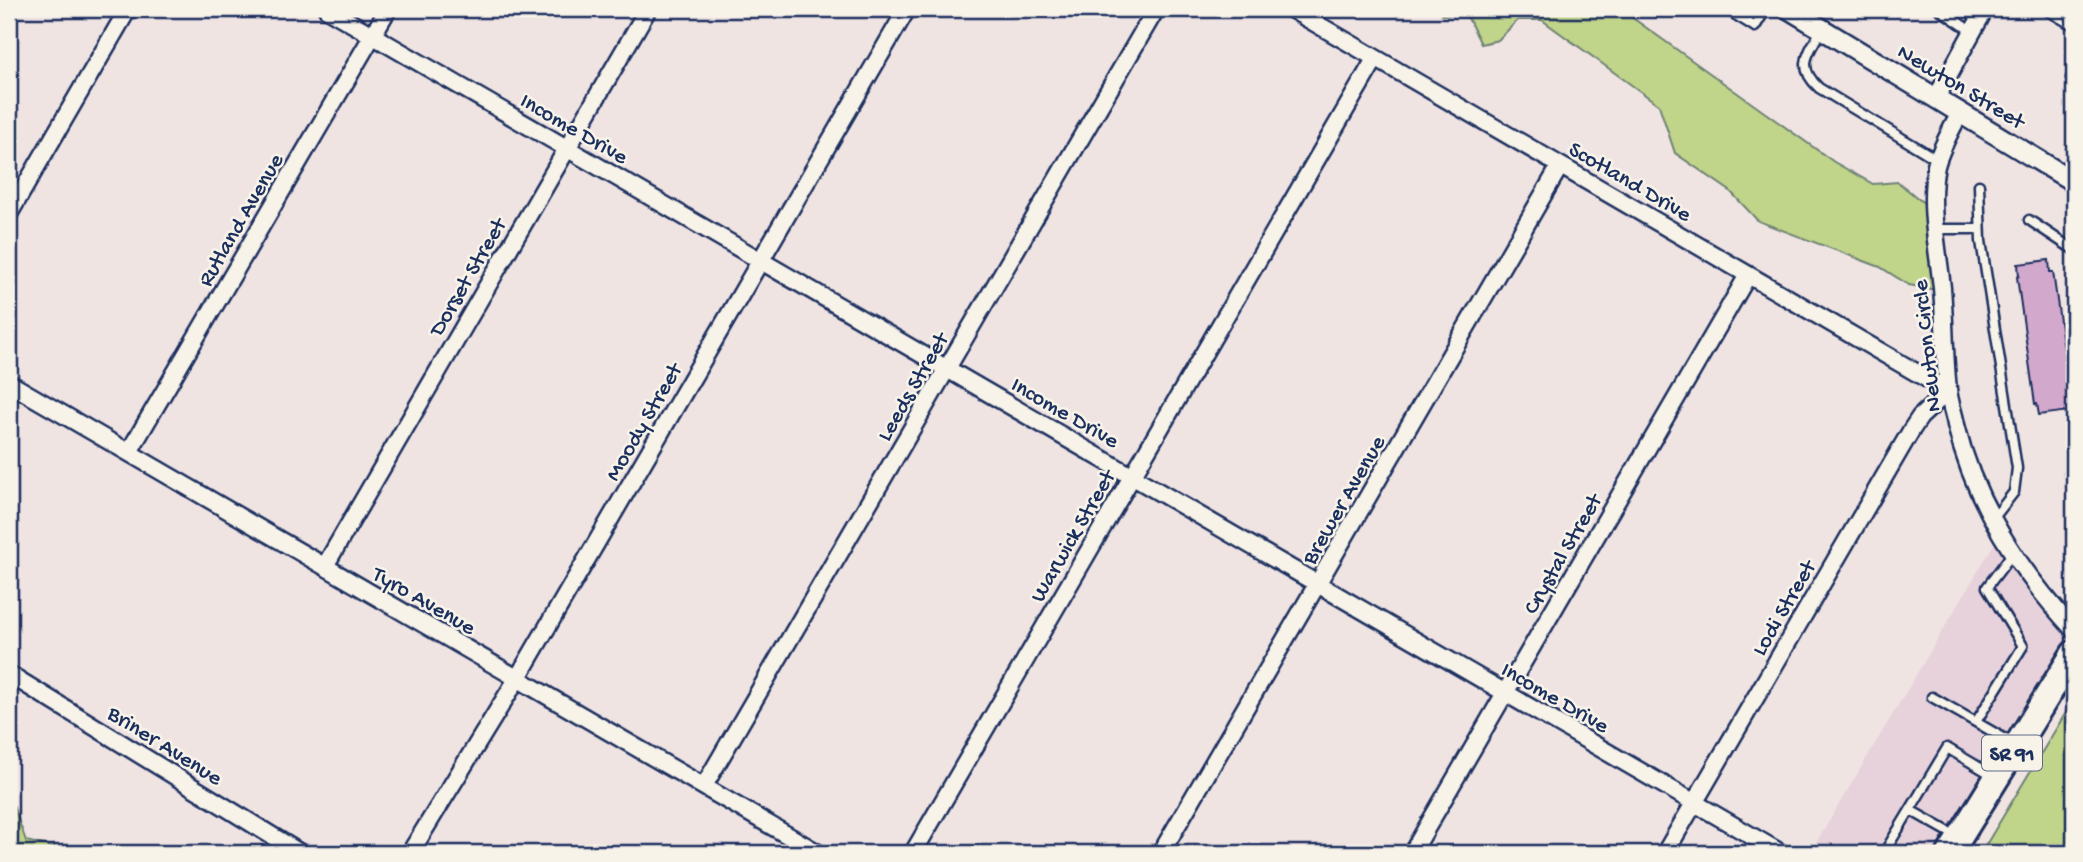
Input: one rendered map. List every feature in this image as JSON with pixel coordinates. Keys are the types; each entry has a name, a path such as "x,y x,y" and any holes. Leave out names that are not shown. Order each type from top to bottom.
{"main road":[{"name":"SR 91","path":"1954,846 2074,653"}],"street":[{"path":"9,214 128,9"},
{"name":"Income Drive","path":"327,9 1781,853"},
{"name":"Rutland Avenue","path":"129,452 388,9"},
{"name":"Dorset Street","path":"325,566 648,9"},
{"name":"Moody Street","path":"410,853 517,679 907,9"},
{"name":"Leeds Street","path":"704,786 1156,9"},
{"name":"Scotland Drive","path":"1291,9 1948,391"},
{"name":"Newton Street","path":"1789,9 2069,179"},
{"path":"1936,98 1985,9"},
{"name":"Warwick Street","path":"913,853 1375,59"},
{"name":"Newton Circle","path":"1960,113 1947,137 1934,179 1948,391 1965,458 1979,493 2012,554 2043,596 2074,630"},
{"name":"Brewer Avenue","path":"1161,853 1560,166"},
{"name":"Crystal Street","path":"1412,853 1507,694 1748,275"},
{"name":"Tyro Avenue","path":"9,383 818,853"},
{"name":"Lodi Street","path":"1665,853 1912,429 1920,417 1948,391"},
{"name":"Briner Avenue","path":"9,674 300,853"}],"lane":[{"path":"1726,9 1755,27 1766,9"},
{"path":"1741,18 1746,9"},
{"path":"1939,9 1971,31"},
{"path":"2045,9 2074,26"},
{"path":"1822,29 1807,56 1805,65 1810,80 1938,160"},
{"path":"2069,179 2074,155"},
{"path":"1979,185 1980,229 2017,468 2014,492 1993,519"},
{"path":"2029,220 2074,250"},
{"path":"1936,229 1980,229"},
{"path":"1976,722 2022,646 1987,587 2012,554"},
{"path":"1932,697 2017,746"},
{"path":"1884,853 1947,748 1997,778"},
{"path":"1910,810 1954,846"}],"shaded area":[{"path":"2074,452 2074,482 2061,474"},
{"path":"2000,534 2074,630 2074,653 1950,853 1810,853"}],"green space":[{"path":"1440,9 1620,9 1834,162 1873,184 1898,182 1926,205 1936,290 1909,285 1880,267 1758,221 1730,191 1675,153 1659,105 1542,20 1518,20 1498,40 1481,44 1466,14 1442,15"},
{"path":"2074,699 2074,853 1981,853"},
{"path":"9,801 13,805 26,841 79,853 9,853"}],"building":[{"path":"2049,260 2071,399 2068,400 2070,411 2039,415 2035,404 2017,277 2018,264"}]}
